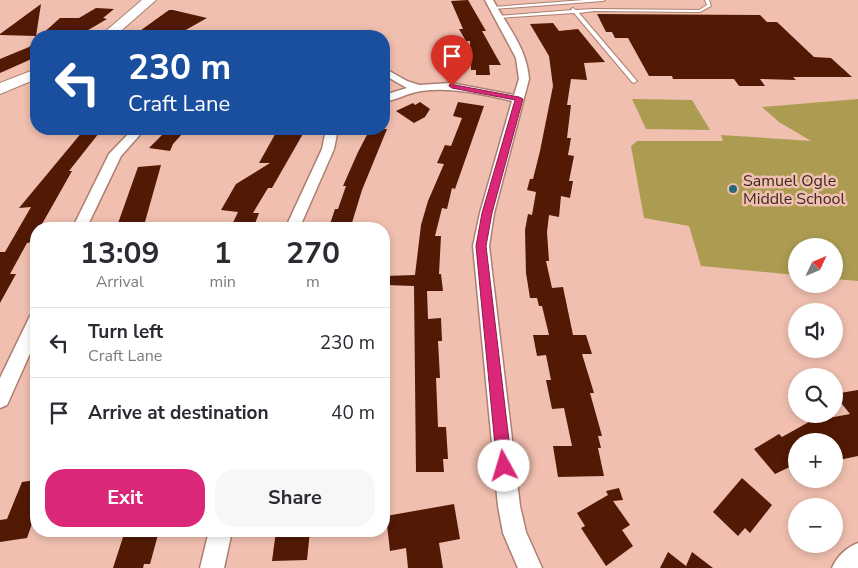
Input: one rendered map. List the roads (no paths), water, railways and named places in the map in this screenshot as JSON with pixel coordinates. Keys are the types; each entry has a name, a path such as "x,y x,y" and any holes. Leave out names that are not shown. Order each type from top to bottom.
{"street":[{"path":"115,30 150,0"},
{"path":"493,8 523,60 524,78 487,213 481,246 509,506 515,533 530,568"},
{"path":"390,75 416,88"},
{"path":"0,89 30,76"},
{"path":"390,97 416,88 452,86 519,99"},
{"path":"82,222 115,154 133,135"},
{"path":"295,222 328,150 331,135"},
{"path":"0,399 30,334"},
{"path":"212,568 220,537"},
{"path":"844,568 858,555"}],"lane":[{"path":"493,8 568,1 603,0"},
{"path":"493,8 574,11 700,11 709,6 707,0"},
{"path":"568,1 574,11 634,82"}],"place":[{"name":"Samuel Ogle Middle School","path":"733,189"}]}
